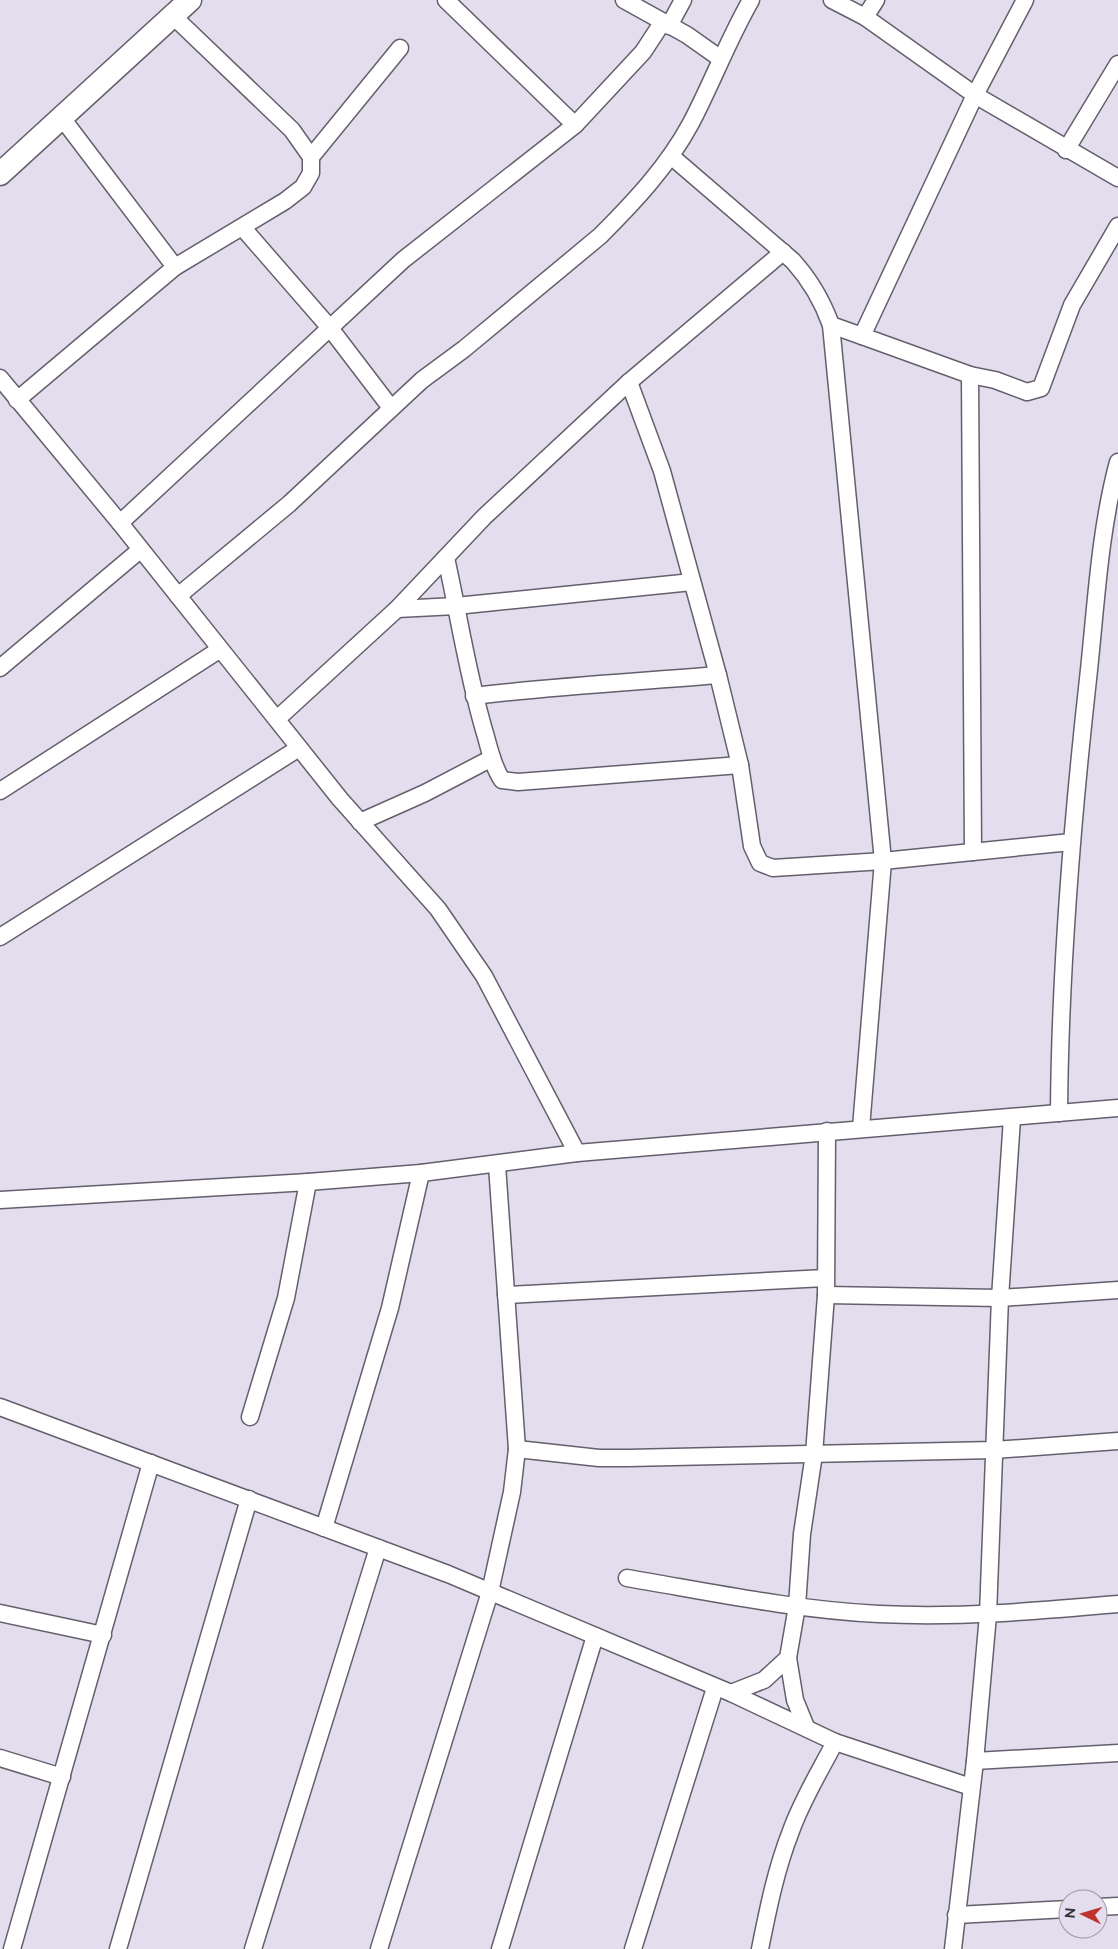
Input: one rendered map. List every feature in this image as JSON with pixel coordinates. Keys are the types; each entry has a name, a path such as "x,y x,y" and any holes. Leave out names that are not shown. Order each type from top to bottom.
{"street":[{"path":"0,174 190,0"},
{"path":"446,0 575,124"},
{"path":"624,0 721,59"},
{"path":"120,523 403,260 575,124 643,52 683,0"},
{"path":"178,596 289,504 422,380 464,348 600,236 649,184 671,156 691,124 751,0"},
{"path":"832,0 865,18 975,95 1066,150 1118,178"},
{"path":"865,18 876,0"},
{"path":"862,336 975,95 1025,0"},
{"path":"17,400 175,267 243,228 285,201 303,186 311,173 311,157 307,148 292,130 172,16"},
{"path":"311,157 400,48"},
{"path":"1066,150 1118,64"},
{"path":"62,118 175,267"},
{"path":"671,156 783,252 810,280 822,302 831,325 883,861 861,1128"},
{"path":"831,325 970,375 995,380 1027,392 1041,388 1072,305 1118,226"},
{"path":"243,228 330,328 391,408"},
{"path":"277,719 397,609 484,517 629,382 783,252"},
{"path":"970,375 973,852"},
{"path":"0,378 120,523 219,650 360,822 438,909 484,976 577,1153"},
{"path":"629,382 662,471 718,674 740,765 752,846 760,863 773,868 883,861 1071,842"},
{"path":"1059,1113 1060,1055 1071,842 1098,569 1118,462"},
{"path":"0,668 140,550"},
{"path":"446,558 474,696 492,758 502,780 512,782 740,765"},
{"path":"397,609 456,606 692,582"},
{"path":"0,791 219,650"},
{"path":"474,696 564,685 622,683 718,674"},
{"path":"0,937 299,748"},
{"path":"360,822 425,793 492,758"},
{"path":"0,1200 308,1182 421,1173 577,1153 827,1130 1012,1118 1118,1108"},
{"path":"953,1949 975,1762 988,1615 1000,1298 1012,1118"},
{"path":"806,1727 795,1700 788,1658 797,1606 802,1534 814,1454 826,1296 827,1130"},
{"path":"380,1949 490,1592 512,1492 517,1449 498,1164"},
{"path":"324,1528 390,1308 421,1173"},
{"path":"250,1417 284,1305 308,1182"},
{"path":"506,1295 826,1278"},
{"path":"826,1296 1000,1298 1118,1290"},
{"path":"0,1407 378,1548 490,1592 715,1688 731,1693 835,1742 971,1787"},
{"path":"517,1449 599,1458 994,1450 1118,1441"},
{"path":"12,1949 151,1463"},
{"path":"118,1949 249,1500"},
{"path":"253,1949 378,1548"},
{"path":"627,1578 797,1606 877,1614 988,1615 1118,1604"},
{"path":"0,1613 103,1635"},
{"path":"500,1949 595,1636"},
{"path":"731,1693 764,1680 788,1658"},
{"path":"633,1949 715,1688"},
{"path":"760,1949 774,1884 791,1831 803,1803 835,1742"},
{"path":"975,1762 1118,1753"},
{"path":"0,1758 62,1777"},
{"path":"956,1915 1058,1910"}]}
